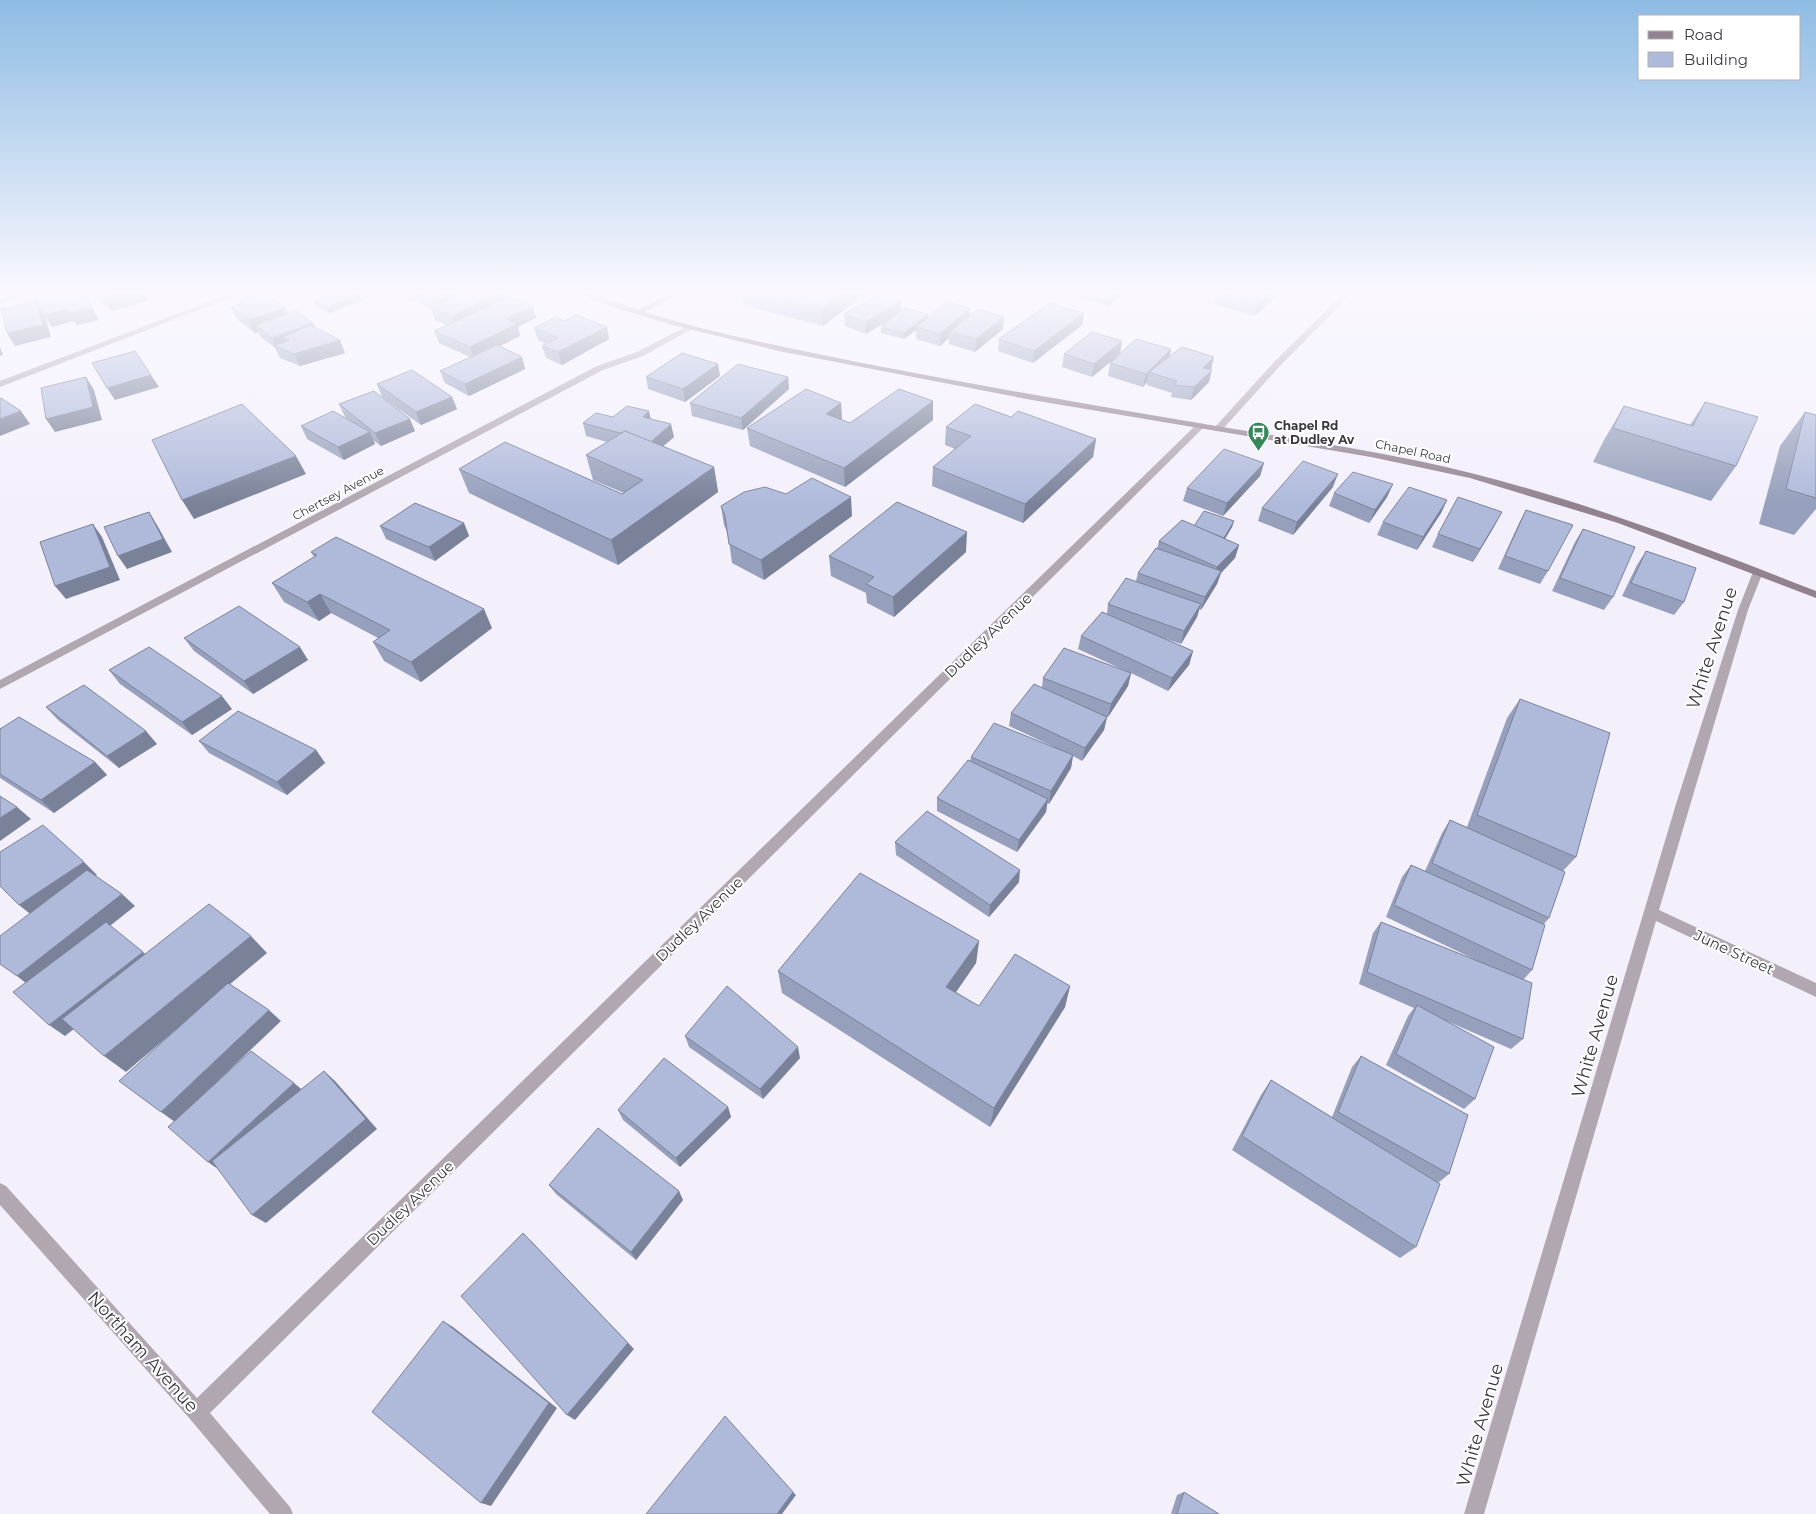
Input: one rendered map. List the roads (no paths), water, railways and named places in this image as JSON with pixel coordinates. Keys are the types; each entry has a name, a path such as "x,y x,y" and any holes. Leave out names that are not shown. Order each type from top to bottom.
{"main road":[{"name":"Chapel Road","path":"849,363 963,386 1378,456 1502,484 1627,522 1816,595"}],"street":[{"path":"0,384 56,363"},
{"name":"Chertsey Avenue","path":"0,685 600,368 615,363"},
{"path":"1218,429 1278,363"},
{"name":"Dudley Avenue","path":"197,1412 1200,426"},
{"name":"White Avenue","path":"1474,1514 1737,628 1758,572"},
{"name":"June Street","path":"1652,913 1816,990"},
{"name":"Northam Avenue","path":"0,1192 197,1412 283,1514"}],"place":[{"name":"Chapel Rd at Dudley Av","path":"1258,451"}]}
